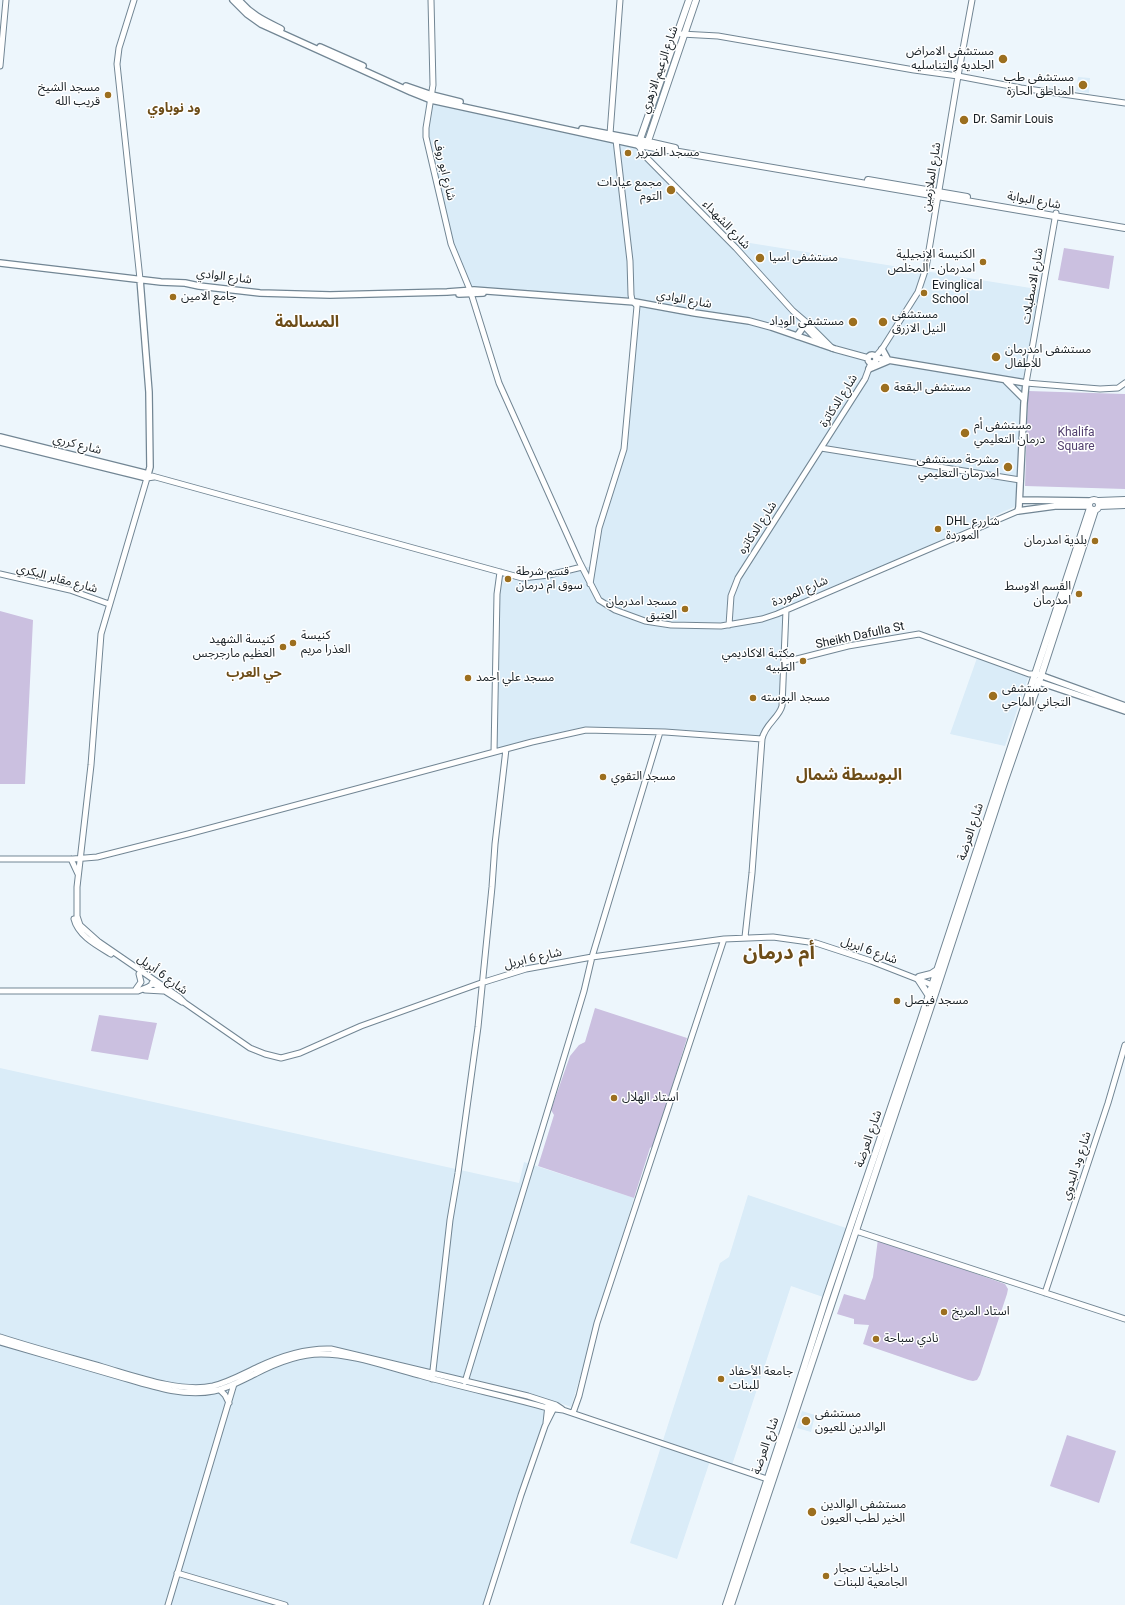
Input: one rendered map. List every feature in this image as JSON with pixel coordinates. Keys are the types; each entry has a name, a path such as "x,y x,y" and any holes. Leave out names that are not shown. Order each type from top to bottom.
{"main road":[{"path":"233,0 247,14 261,24 411,92 464,105 610,134 637,142"},
{"path":"239,0 250,12 262,20 431,98"},
{"name":"شارع الزعيم الازهري","path":"649,145 682,32 689,0"},
{"name":"شارع الزعيم الازهري","path":"637,142 666,60 682,32 696,0"},
{"path":"464,105 616,140 637,142"},
{"name":"شارع البوابة","path":"637,142 939,195 1125,224"},
{"name":"شارع البوابة","path":"1056,214 1125,228"},
{"name":"شارع الوادي","path":"0,262 260,293 330,295 491,292 635,302 749,321 872,360 890,360 1026,384"},
{"path":"140,279 149,392 150,467 147,476"},
{"path":"797,336 803,323"},
{"path":"872,360 882,363 890,360 883,347"},
{"path":"1005,380 1024,399"},
{"path":"1026,384 1024,399 1020,500 1018,511 1055,506 1125,505"},
{"name":"شارع كرري","path":"0,437 147,476"},
{"name":"شارع كرري","path":"0,442 147,476"},
{"path":"1020,500 1094,505 1125,500"},
{"path":"1094,505 1035,674 1036,681 1125,711"},
{"path":"1035,674 1125,706"},
{"name":"شارع العرضة","path":"731,1605 790,1411 849,1229 929,996 936,983 937,970 1036,681"},
{"name":"شارع العرضة","path":"726,1605 856,1231 1036,681"},
{"path":"929,996 915,977 929,975 937,970"}],"street":[{"path":"0,66 6,0"},
{"path":"134,0 121,43 117,64 140,279"},
{"name":"شارع ابو روف","path":"431,0 433,85 426,128 426,138 451,244 471,292 499,383 579,561"},
{"path":"610,134 620,0"},
{"name":"شارع الملازمين","path":"872,360 883,347 906,312 920,288 926,268 972,0"},
{"path":"682,32 698,35 718,36 958,78 1125,103"},
{"path":"932,73 950,78 958,78"},
{"path":"950,78 956,87"},
{"path":"590,584 598,528 624,446 637,306 632,300 630,264 616,140"},
{"name":"شارع الشهداء","path":"637,142 642,152 822,344"},
{"name":"شارع الشهداء","path":"649,145 652,162"},
{"name":"شارع الاسطبلات","path":"1026,384 1056,214"},
{"name":"شارع الشهداء","path":"803,323 807,323 832,348"},
{"name":"شارع الدكاترة","path":"821,448 865,379 872,360"},
{"path":"1026,384 1118,388 1125,383"},
{"path":"821,448 1020,480"},
{"name":"شارع الدكاتره","path":"729,625 731,596 734,585 821,448"},
{"path":"147,476 308,518 527,579 582,567"},
{"name":"شارع 6 أبريل","path":"147,476 101,634 91,765 74,918 78,929 97,945 139,974 179,997 185,1003"},
{"name":"شارع الموردة","path":"579,561 599,600 604,604 645,621 671,625 729,625 770,617 1018,511"},
{"path":"494,752 498,594 500,572"},
{"name":"شارع مقابر البكري","path":"0,574 64,589 109,604"},
{"path":"745,938 752,873 762,739 767,727 782,708 786,610"},
{"name":"Sheikh Dafulla St","path":"784,662 848,646 920,634 1035,674"},
{"path":"1035,674 1036,681"},
{"path":"0,859 80,859 97,857 532,742 584,730 660,732 762,739"},
{"path":"465,1382 584,991 592,957 660,732"},
{"path":"432,1376 450,1220 478,1027 495,844 506,749"},
{"path":"71,859 79,876"},
{"name":"شارع 6 أبريل","path":"76,903 78,921 82,928 163,991 185,1003"},
{"name":"شارع 6 ابريل","path":"185,1003 250,1048 272,1056 285,1058 362,1026 481,983 526,969 592,957 724,939 774,937 816,943 936,983"},
{"path":"573,1413 580,1396 598,1323 724,939"},
{"path":"133,989 141,982 139,974"},
{"path":"133,989 153,982"},
{"path":"142,990 153,982"},
{"path":"0,991 133,989 163,991"},
{"name":"شارع ود البدوي","path":"1045,1293 1110,1098 1125,1045"},
{"path":"856,1231 1125,1319"},
{"path":"0,1337 69,1358 177,1386 204,1387 234,1382"},
{"path":"0,1342 176,1391 197,1393 220,1390 234,1382 296,1357 315,1354 328,1354 356,1357 555,1407 769,1480"},
{"path":"432,1376 528,1396 548,1405"},
{"path":"168,1605 234,1382"},
{"path":"220,1390 225,1395 229,1403"},
{"path":"545,1426 548,1405"},
{"path":"486,1605 545,1426 555,1407"},
{"path":"177,1573 285,1605"}],"shaded area":[{"name":"مستشفى طب المناطق الحارة","path":"1078,77 1090,78 1089,93 1076,91"},
{"path":"426,101 638,142 725,239 1043,290 1028,372 1016,506 788,609 782,710 761,737 599,729 492,754 496,573 525,578 594,566 601,514 625,446 637,304 468,292 424,141"},
{"name":"مستشفى التجاني الماحي","path":"977,658 1029,675 1005,746 950,734"},
{"path":"0,1068 519,1183 524,1162 634,1198 571,1407 554,1401 485,1605 0,1605"},
{"name":"جامعة الأحفاد للبنات","path":"748,1195 849,1229 826,1298 791,1286 731,1468 710,1461 677,1559 630,1543 720,1263 729,1257"},
{"name":"مستشفى الوالدين للعيون","path":"802,1411 815,1415 811,1432 797,1428"}],"green space":[{"path":"1064,248 1114,256 1109,289 1058,280"},
{"name":"Khalifa Square","path":"1028,391 1125,394 1125,489 1025,486"},
{"path":"0,611 33,620 25,784 0,784"},
{"name":"استاد الهلال","path":"595,1008 687,1038 654,1145 650,1148 634,1198 538,1166 554,1115 551,1110 570,1056 579,1045 585,1042"},
{"path":"99,1015 157,1023 148,1060 91,1051"},
{"path":"878,1239 1005,1284 1008,1289 1007,1294 977,1380 968,1380 863,1344 869,1325 854,1324 854,1319 837,1314 844,1294 865,1300 873,1277"},
{"path":"1067,1435 1116,1451 1099,1503 1050,1486"}],"place":[{"name":"مستشفى الامراض الجلديه والتناسليه","path":"1003,59"},
{"name":"مستشفى طب المناطق الحارة","path":"1083,85"},
{"name":"مسجد الشيخ قريب الله","path":"108,95"},
{"name":"Dr. Samir Louis","path":"964,120"},
{"name":"مسجد الضرير","path":"628,153"},
{"name":"مجمع عيادات التوم","path":"671,190"},
{"name":"مستشفى اسيا","path":"760,258"},
{"name":"الكنيسة الإنجيلية امدرمان - المخلص","path":"983,262"},
{"name":"Evinglical School","path":"924,293"},
{"name":"جامع الامين","path":"173,297"},
{"name":"مستشفى الوداد","path":"853,322"},
{"name":"مستشفى النيل الازرق","path":"883,322"},
{"name":"مستشفى امدرمان للاطفال","path":"996,357"},
{"name":"مستشفى البقعة","path":"885,388"},
{"name":"مستشفى أم درمان التعليمي","path":"965,433"},
{"name":"مشرحة مستشفى امدرمان التعليمي","path":"1008,467"},
{"name":"DHL شاررع الموردة","path":"938,529"},
{"name":"بلدية امدرمان","path":"1095,541"},
{"name":"قسم شرطة سوق ام درمان","path":"508,579"},
{"name":"القسم الاوسط امدرمان","path":"1079,594"},
{"name":"مسجد امدرمان العتيق","path":"685,609"},
{"name":"كنيسة العذرا مريم","path":"293,643"},
{"name":"كنيسة الشهيد العظيم مارجرجس","path":"283,647"},
{"name":"مكتبة الاكاديمي الطبيه","path":"803,661"},
{"name":"مسجد علي احمد","path":"468,678"},
{"name":"مستشفى التجاني الماحي","path":"993,696"},
{"name":"مسجد البوسته","path":"753,698"},
{"name":"مسجد التقوي","path":"603,777"},
{"name":"مسجد فيصل","path":"897,1001"},
{"name":"استاد الهلال","path":"614,1098"},
{"name":"استاد المريخ","path":"944,1312"},
{"name":"نادي سباحة","path":"876,1339"},
{"name":"جامعة الأحفاد للبنات","path":"721,1379"},
{"name":"مستشفى الوالدين للعيون","path":"806,1421"},
{"name":"مستشفى الوالدين الخير لطب العيون","path":"812,1512"},
{"name":"داخليات حجار الجامعية للبنات","path":"826,1576"}],"district":[{"name":"ود نوباوي","path":"174,109"},
{"name":"المسالمة","path":"307,323"},
{"name":"حي العرب","path":"254,674"},
{"name":"البوسطة شمال","path":"849,776"},
{"name":"أم درمان","path":"779,954"}]}
